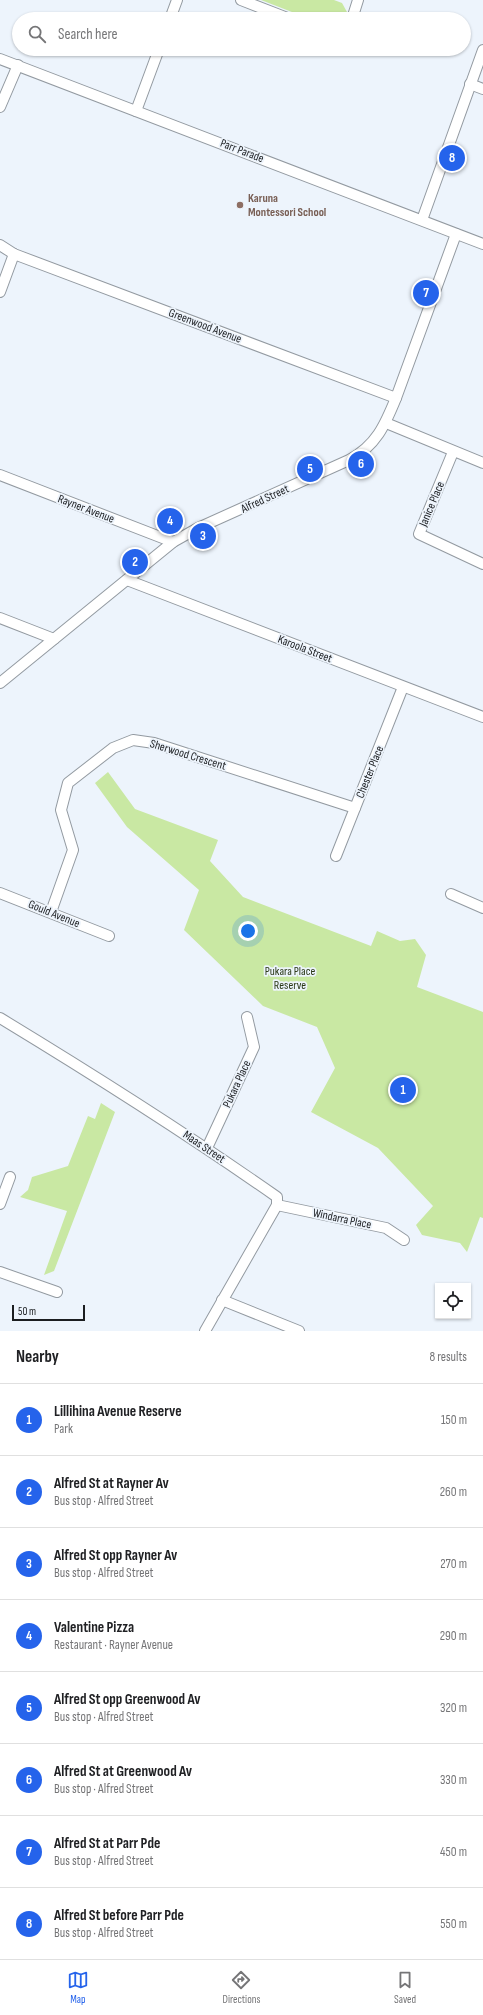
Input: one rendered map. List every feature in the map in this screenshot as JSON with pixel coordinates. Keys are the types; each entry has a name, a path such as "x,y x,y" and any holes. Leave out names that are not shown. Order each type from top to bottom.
{"street":[{"path":"173,12 177,0"},
{"path":"241,0 272,12"},
{"path":"354,12 358,0"},
{"path":"422,220 483,50"},
{"path":"136,111 156,56"},
{"name":"Parr Parade","path":"0,59 483,244"},
{"path":"0,107 18,65"},
{"path":"470,84 483,89"},
{"name":"Alfred Street","path":"0,683 173,542 198,528 239,511 356,457 374,442 386,423 396,398 456,234"},
{"path":"0,245 14,254 0,292"},
{"name":"Greenwood Avenue","path":"14,254 396,398"},
{"path":"386,423 453,452 483,463"},
{"name":"Janice Place","path":"453,452 419,534 483,564"},
{"name":"Rayner Avenue","path":"0,474 173,542"},
{"name":"Karoola Street","path":"127,580 483,717"},
{"path":"0,618 54,639"},
{"name":"Chester Place","path":"336,856 404,687"},
{"name":"Sherwood Crescent","path":"51,912 73,850 61,810 68,783 113,748 132,740 154,743 355,808"},
{"name":"Gould Avenue","path":"0,893 109,936"},
{"path":"451,894 483,908"},
{"name":"Pukara Place","path":"207,1148 254,1047 247,1017"},
{"name":"Maas Street","path":"0,1018 97,1076 207,1148 277,1197 277,1205"},
{"path":"0,1204 10,1177"},
{"path":"205,1331 277,1205"},
{"name":"Windarra Place","path":"277,1205 386,1228 404,1240"},
{"path":"0,1272 57,1292"},
{"path":"222,1300 298,1331"}],"green space":[{"path":"261,0 334,0 342,3 347,12 292,12"},
{"name":"Pukara Place Reserve","path":"108,772 135,809 218,840 210,861 243,897 371,946 377,931 400,941 415,939 426,955 417,987 483,1012 483,1218 480,1217 467,1252 460,1243 422,1235 416,1225 433,1206 378,1148 311,1112 335,1068 317,1027 263,1006 184,930 199,890 127,827 95,783"},
{"path":"101,1103 115,1112 54,1271 44,1275 67,1211 20,1197 28,1190 32,1177 68,1166 88,1116 95,1119"}],"place":[{"name":"Alfred St before Parr Pde","path":"452,158"},
{"name":"Karuna Montessori School","path":"240,205"},
{"name":"Alfred St at Parr Pde","path":"426,293"},
{"name":"Alfred St at Greenwood Av","path":"361,464"},
{"name":"Alfred St opp Greenwood Av","path":"310,469"},
{"name":"Valentine Pizza","path":"170,521"},
{"name":"Alfred St opp Rayner Av","path":"203,536"},
{"name":"Alfred St at Rayner Av","path":"135,562"},
{"name":"Lillihina Avenue Reserve","path":"403,1090"}]}
